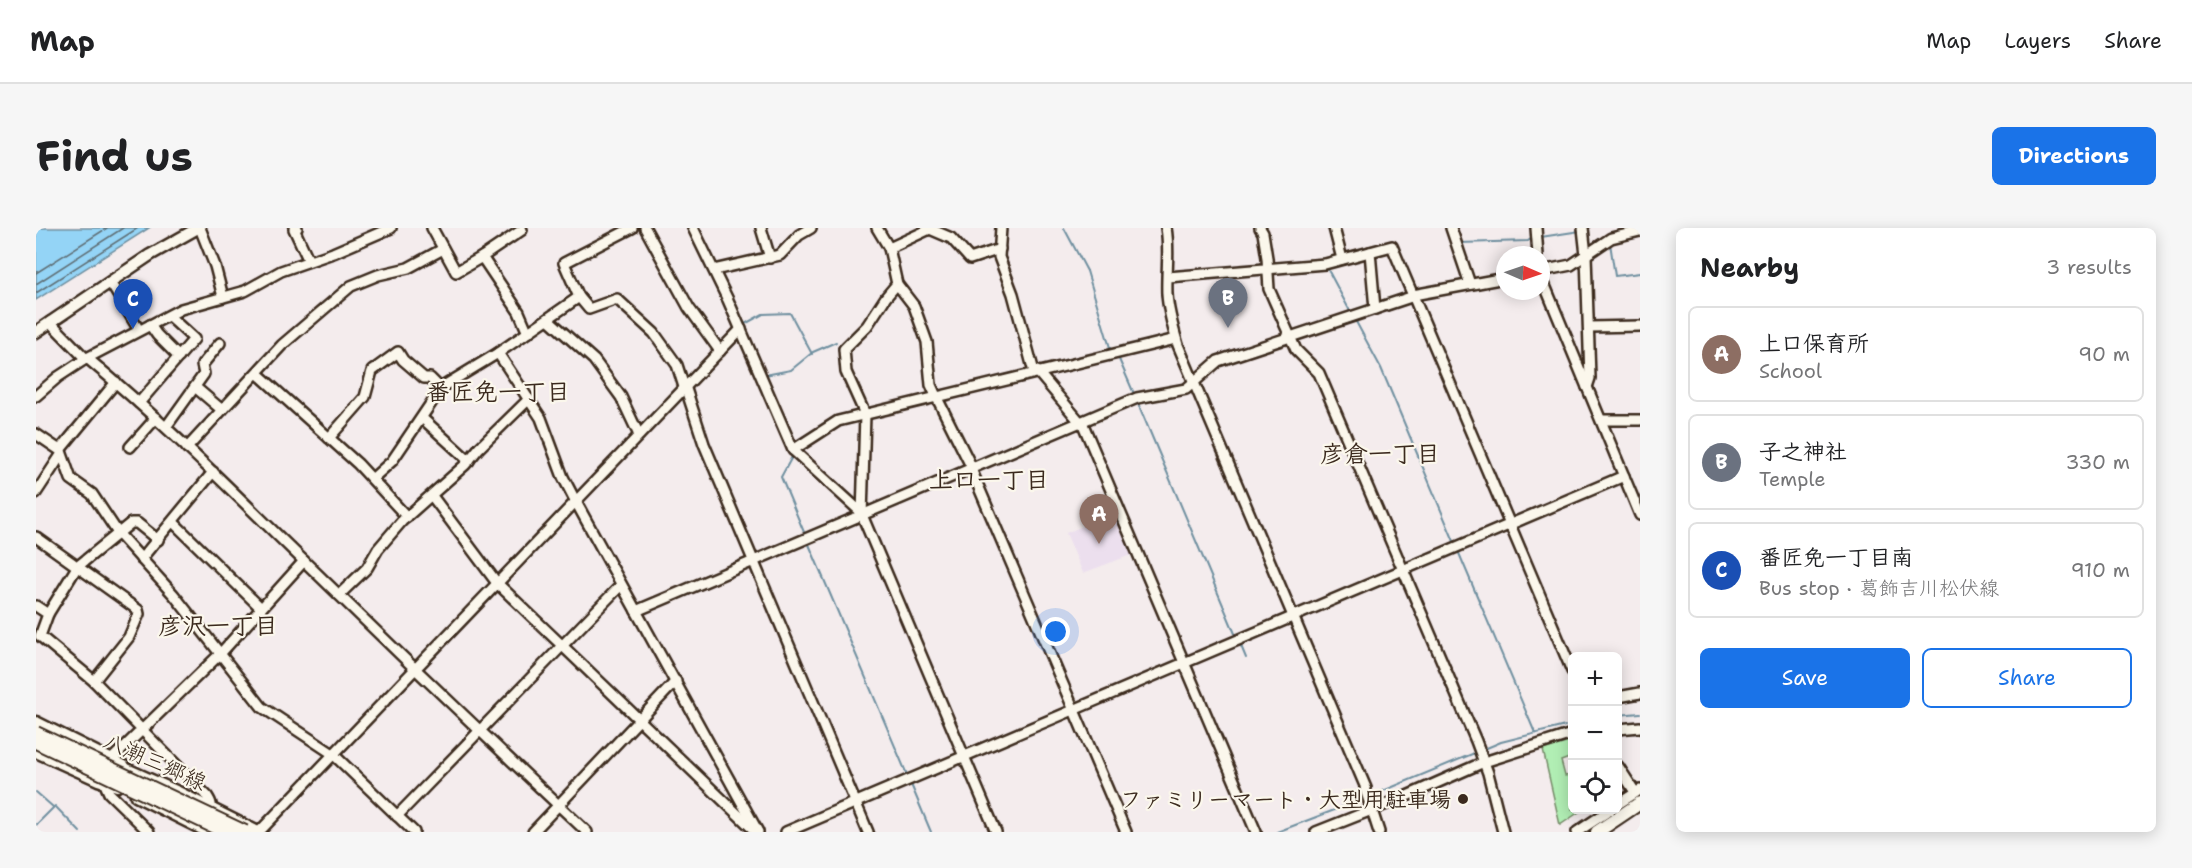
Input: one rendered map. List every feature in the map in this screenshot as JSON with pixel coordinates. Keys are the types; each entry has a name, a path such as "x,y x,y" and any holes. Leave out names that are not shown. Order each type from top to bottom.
{"highway":[{"path":"36,733 244,832"},
{"path":"36,742 225,832"},
{"path":"1600,832 1612,815 1638,795"}],"main road":[{"path":"36,332 110,282 199,228"},
{"path":"36,722 112,759 135,773"},
{"name":"八潮三郷線","path":"36,727 212,808 258,832"},
{"path":"36,750 117,786"},
{"name":"八潮三郷線","path":"36,750 98,774 207,832"}],"street":[{"path":"199,228 215,266 223,297"},
{"path":"297,228 294,229 309,261"},
{"path":"36,396 58,377 86,358 181,309 244,291 281,271 391,228"},
{"path":"432,228 456,272 482,257 520,229"},
{"path":"632,228 564,263 579,297 589,309 617,299 654,333 677,365 704,444 868,832"},
{"path":"645,228 689,308 720,351"},
{"path":"693,228 741,329 793,450 862,515 996,832"},
{"path":"761,228 770,258"},
{"path":"714,270 780,255 799,235 811,228"},
{"path":"877,228 889,248 897,284 914,306 927,342 931,385 971,469 1126,832"},
{"path":"1001,228 999,257 1036,372 1081,422 1256,832"},
{"path":"1166,228 1169,252 1170,313 1176,339 1365,789 1379,832"},
{"path":"1260,228 1263,234 1269,289 1296,351 1319,373 1476,741 1503,832"},
{"path":"1334,228 1342,259"},
{"path":"1451,228 1470,284"},
{"path":"1536,228 1537,246"},
{"path":"1583,228 1589,327 1590,378 1587,387"},
{"path":"889,248 930,229 951,238 970,259 1000,249"},
{"path":"1550,271 1571,265 1611,238 1640,231"},
{"path":"1168,278 1324,264 1392,246 1568,661"},
{"path":"187,448 282,345 351,286 378,274 408,268 443,249"},
{"path":"1370,252 1375,309"},
{"path":"482,257 519,312 528,333"},
{"path":"636,611 1137,398 1186,389 1218,361 1413,296 1496,280"},
{"path":"110,282 139,330"},
{"path":"862,515 865,414 846,372 844,349 867,326 897,284"},
{"path":"1550,295 1640,515"},
{"path":"373,478 392,461 441,389 498,354 579,297"},
{"path":"139,403 194,339 169,316"},
{"path":"548,319 594,360 621,397 639,435"},
{"path":"50,322 86,358 166,427 586,832"},
{"path":"150,325 179,357"},
{"path":"1589,327 1640,326"},
{"path":"258,832 741,329"},
{"path":"793,450 838,421 1176,339"},
{"path":"166,427 204,374 202,365 219,344"},
{"path":"329,438 365,397 372,371 398,352 403,360 441,389"},
{"path":"498,354 541,418 563,477 576,502 757,832"},
{"path":"257,373 373,478 407,517"},
{"path":"36,493 61,452 116,382"},
{"path":"195,387 222,410"},
{"path":"339,595 367,568 378,549 407,517 469,461 479,448 529,399"},
{"path":"130,447 156,418"},
{"path":"422,418 469,461"},
{"path":"1602,420 1640,420"},
{"path":"36,434 61,452 71,479 92,494 118,533 174,595 262,707 333,754 414,832"},
{"path":"141,559 213,472"},
{"path":"786,832 1624,476"},
{"path":"1630,489 1640,489"},
{"path":"432,496 497,583 757,832"},
{"path":"173,522 261,608"},
{"path":"158,540 137,524 131,523 118,533 77,567 48,614 40,636 94,681 207,796 212,808 204,825 207,832"},
{"path":"36,537 138,610 139,614 129,637 94,681"},
{"path":"112,759 220,654 304,561"},
{"path":"398,816 621,585"},
{"path":"36,606 48,614"},
{"path":"532,832 676,681"},
{"path":"1622,697 1640,693"},
{"path":"1622,729 1640,727"},
{"path":"1316,832 1484,762 1568,735"},
{"path":"1622,773 1638,795 1622,801"},
{"path":"104,782 109,793 149,832"},
{"path":"1577,832 1612,815"}],"shaded area":[{"path":"1114,513 1131,555 1083,573 1066,533"}],"green space":[{"path":"1568,742 1568,758 1561,761 1565,776 1568,776 1568,814 1576,814 1560,825 1543,750"}],"water":[{"path":"36,228 149,228 36,300"}],"waterway":[{"path":"1064,228 1087,271 1111,351"},
{"path":"1541,237 1580,231"},
{"path":"1459,243 1528,241 1532,238"},
{"path":"1610,243 1615,276 1640,273"},
{"path":"1326,266 1351,313"},
{"path":"743,325 763,314 790,313 812,354"},
{"path":"1354,318 1381,368 1456,546"},
{"path":"765,375 791,370 813,352 836,342"},
{"path":"1118,357 1135,396"},
{"path":"1137,401 1236,636"},
{"path":"793,455 781,477 806,537"},
{"path":"808,542 908,777"},
{"path":"1458,551 1535,733"},
{"path":"1239,641 1246,658"},
{"path":"1622,715 1640,713"},
{"path":"1482,750 1501,742 1565,726"},
{"path":"1371,796 1477,752"},
{"path":"910,782 931,832"},
{"path":"36,792 53,807"},
{"path":"1277,832 1366,798"},
{"path":"36,825 55,806 80,832"}],"tunnel":[{"path":"1624,788 1640,806"}],"place":[{"name":"子之神社","path":"1228,328"},
{"name":"番匠免一丁目南","path":"133,329"},
{"name":"上口保育所","path":"1099,544"},
{"name":"ファミリーマート・大型用駐車場","path":"1463,799"}],"district":[{"name":"番匠免一丁目","path":"498,392"},
{"name":"彦倉一丁目","path":"1380,454"},
{"name":"上口一丁目","path":"989,480"},
{"name":"彦沢一丁目","path":"218,626"}]}
